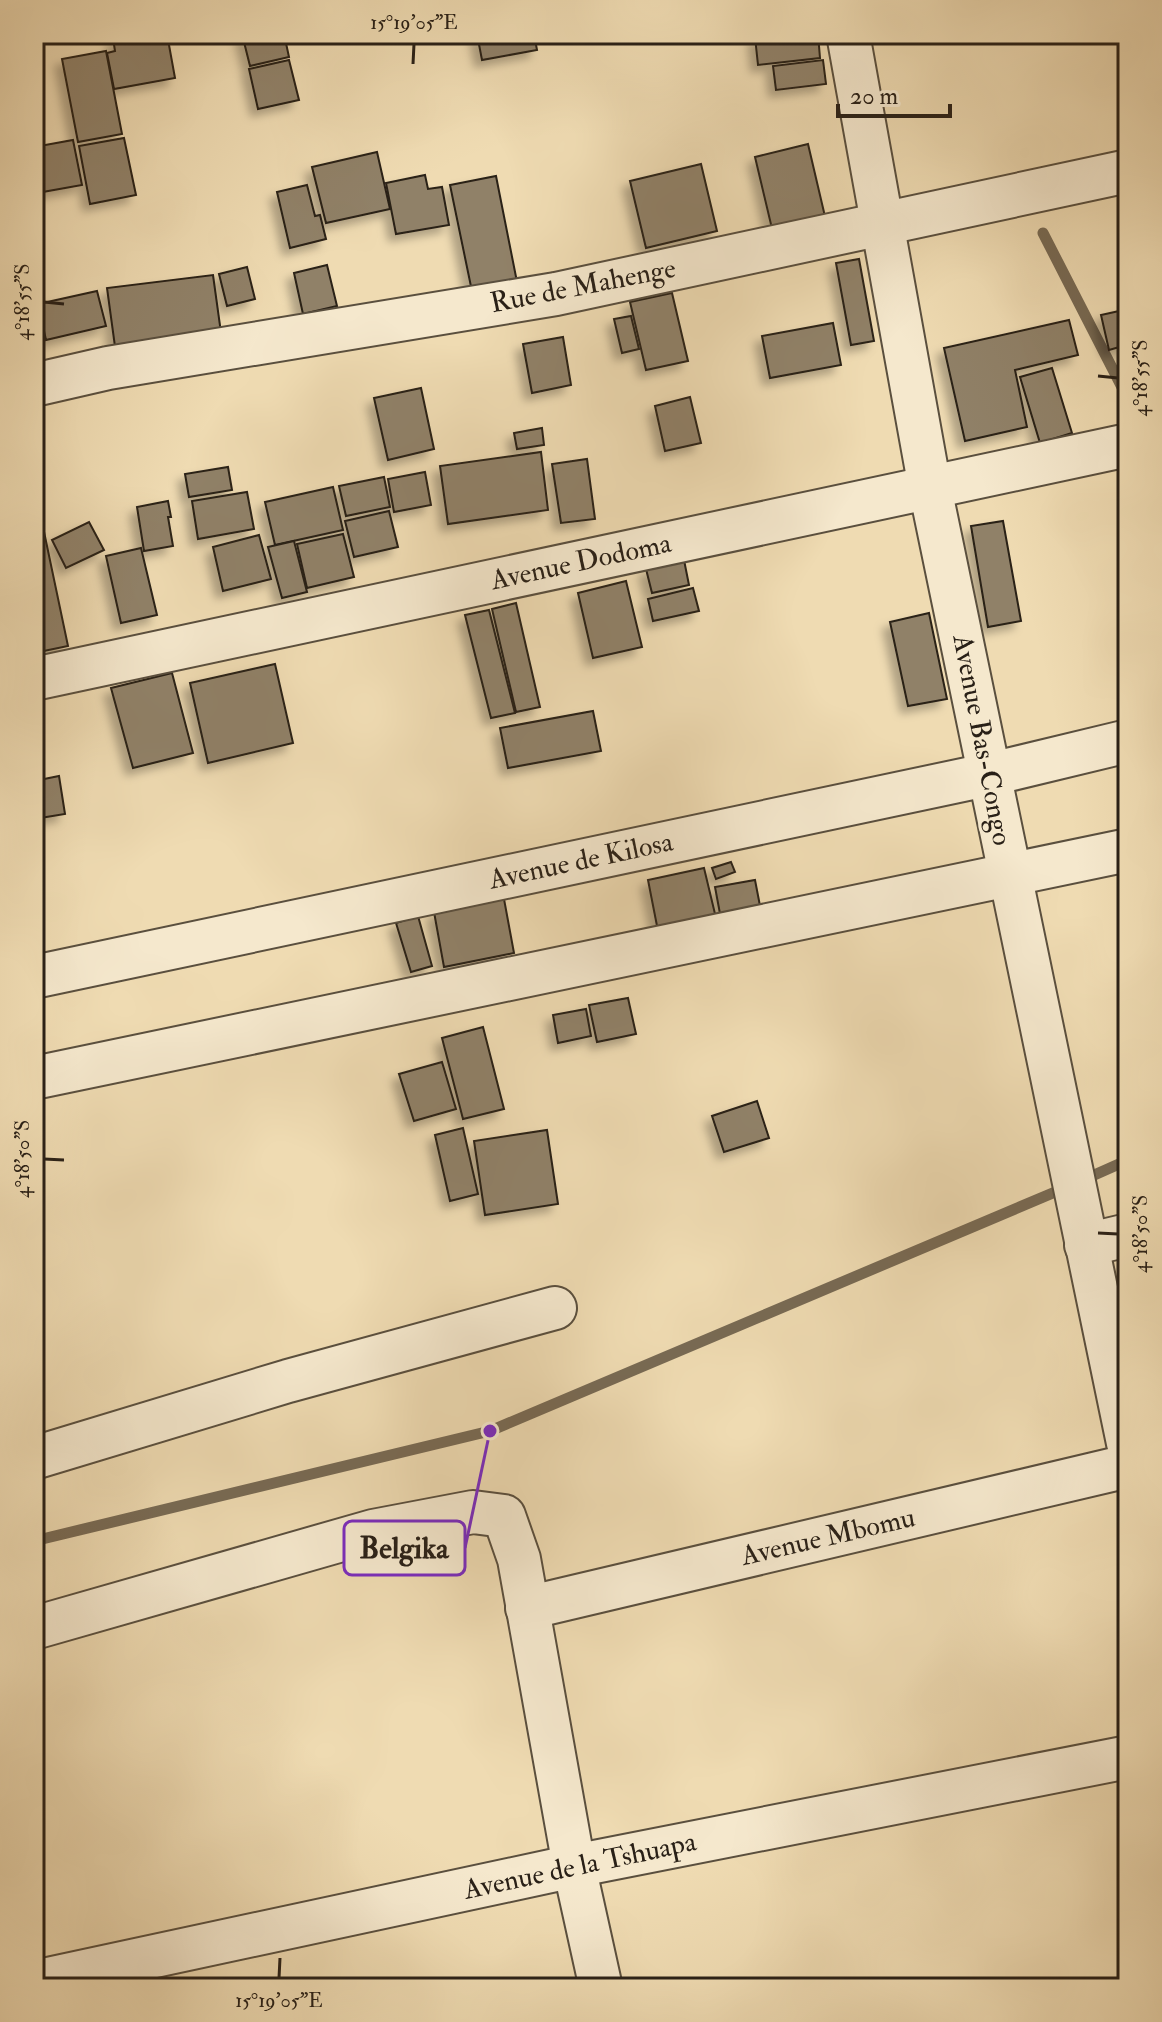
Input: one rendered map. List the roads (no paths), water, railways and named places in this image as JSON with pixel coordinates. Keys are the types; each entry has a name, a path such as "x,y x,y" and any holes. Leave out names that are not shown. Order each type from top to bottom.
{"street":[{"name":"Avenue Bas-Congo","path":"848,34 930,488 1128,1443"},
{"name":"Rue de Mahenge","path":"34,385 108,368 556,294 1128,171"},
{"name":"Avenue Dodoma","path":"34,679 1128,445"},
{"name":"Avenue de Kilosa","path":"34,977 991,774 1128,741"},
{"path":"34,1078 1128,850"},
{"path":"1084,1235 1128,1235"},
{"path":"34,1458 288,1381 555,1308"},
{"name":"Avenue Mbomu","path":"527,1608 1128,1466"},
{"path":"34,1628 373,1531 473,1512 504,1516 519,1559 574,1866 601,1988"},
{"name":"Avenue de la Tshuapa","path":"34,1982 574,1866 1128,1757"}],"waterway":[{"path":"1043,233 1128,399"},
{"path":"1083,1180 1128,1160"},
{"path":"34,1541 490,1431 1067,1187"}],"place":[{"name":"Belgika","path":"490,1431"}]}
